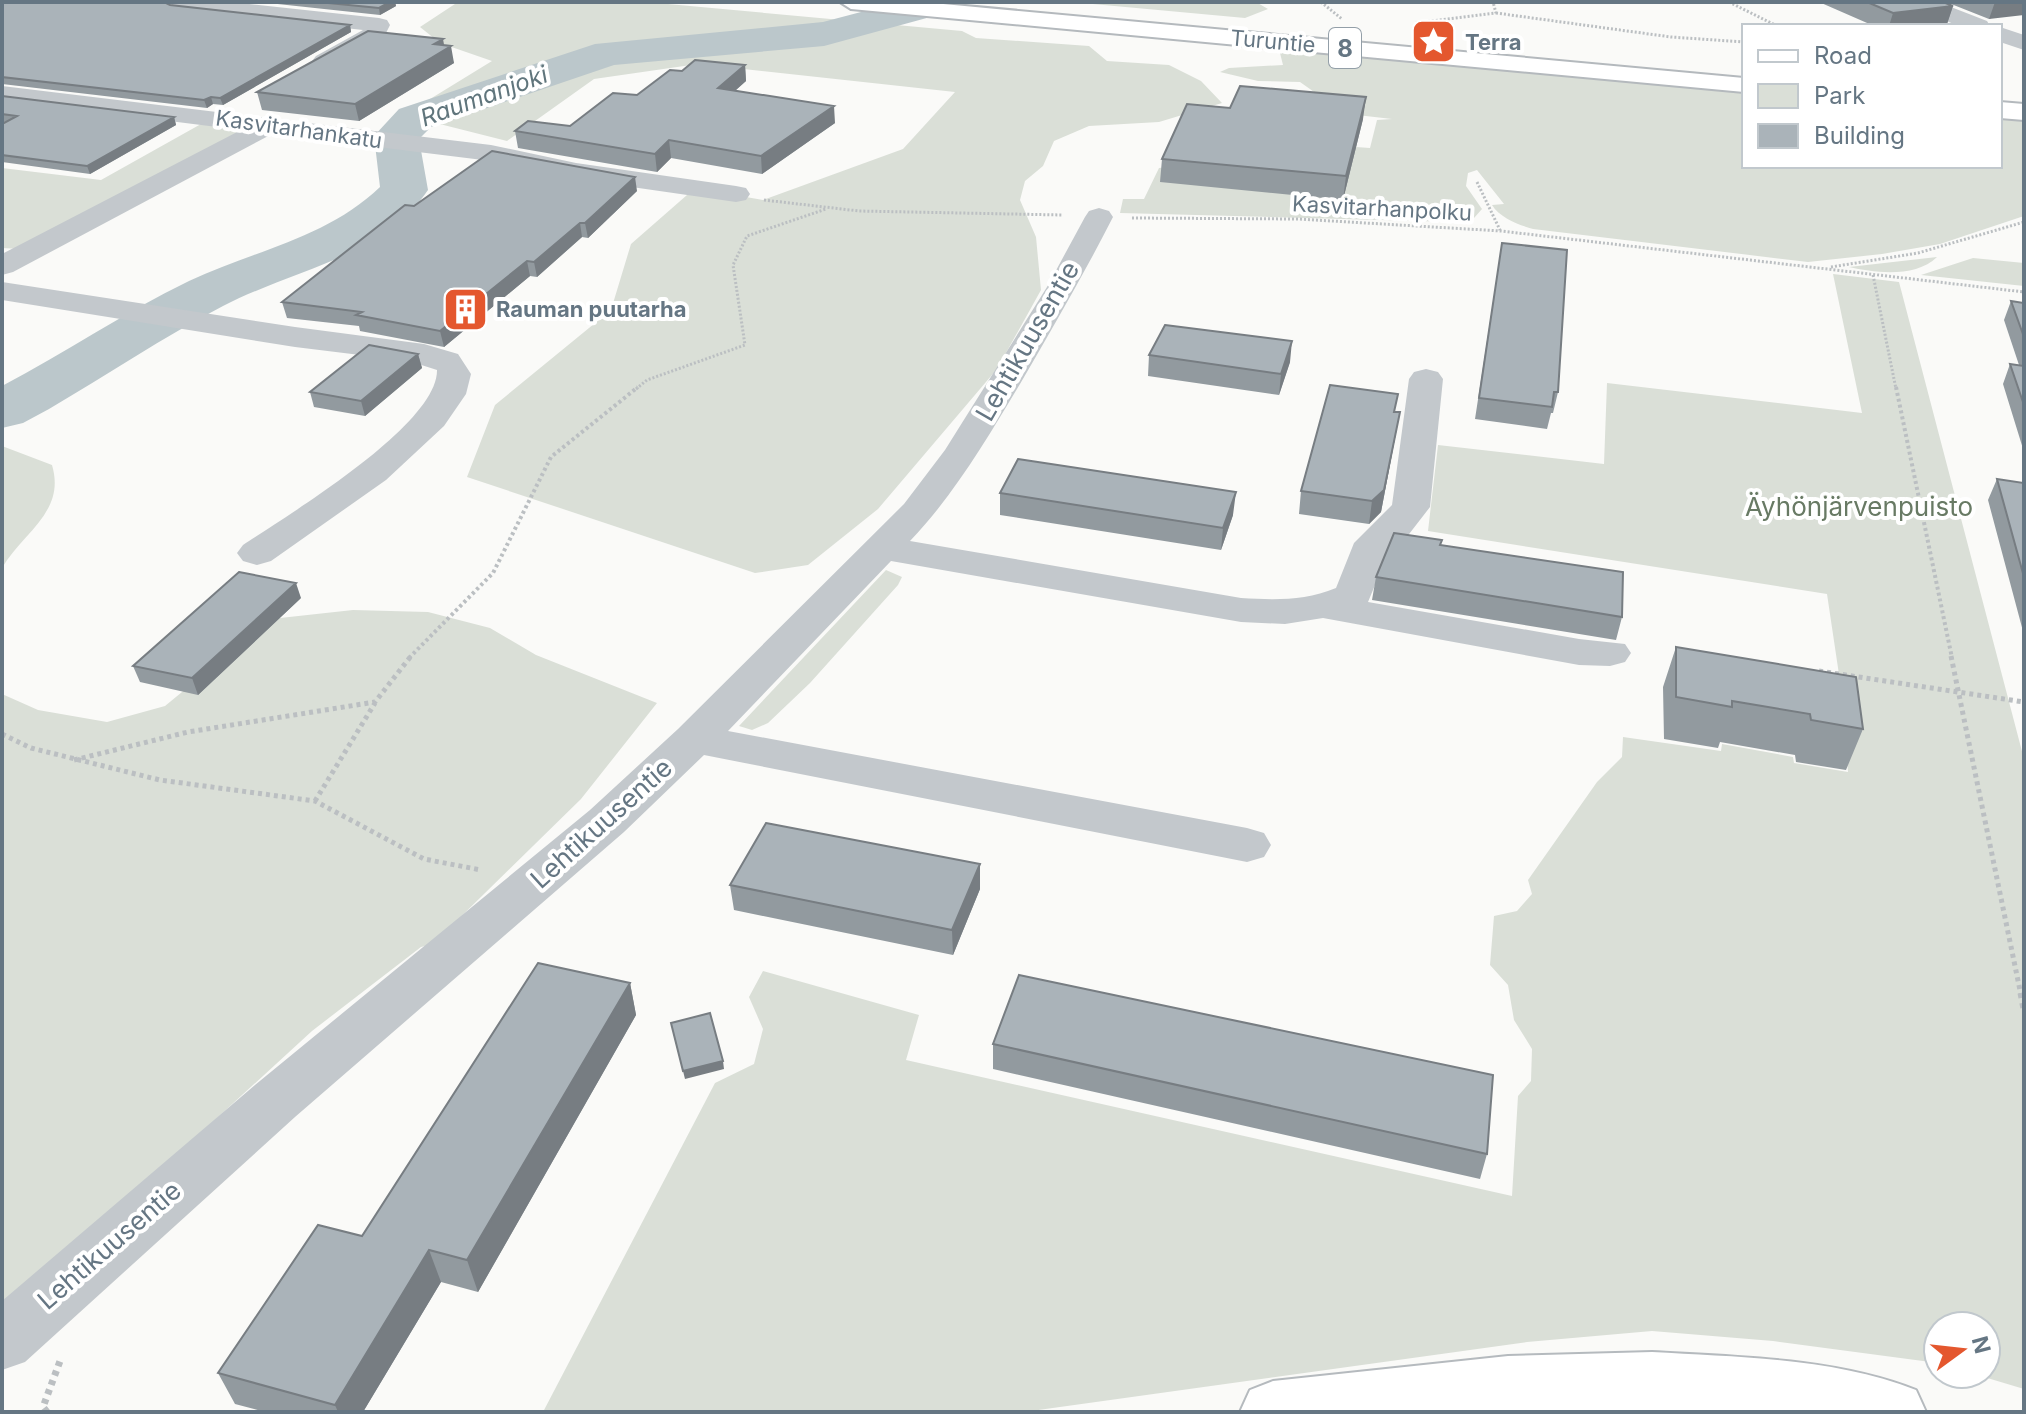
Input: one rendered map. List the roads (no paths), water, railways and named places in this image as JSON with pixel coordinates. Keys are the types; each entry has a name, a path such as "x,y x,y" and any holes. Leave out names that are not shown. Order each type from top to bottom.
{"main road":[{"name":"Turuntie","path":"861,3 1742,85"},
{"path":"2002,110 2024,112"},
{"path":"1273,1412 1508,1387 1652,1382 1777,1390 1893,1412"}],"street":[{"path":"172,2 379,25 376,32 298,75"},
{"path":"1919,2 1974,24"},
{"path":"2002,35 2024,43"},
{"name":"Kasvitarhankatu","path":"2,93 491,153 576,171 736,194"},
{"path":"221,119 247,104"},
{"path":"2,266 268,126"},
{"name":"Lehtikuusentie","path":"2,1341 275,1101 607,821 694,739 882,548 917,512 960,454 1062,287 1099,217"},
{"path":"2,291 169,315 290,338 364,344 443,359 454,368 455,379 428,423 375,472 257,553"},
{"path":"882,548 1241,610 1280,613 1327,607 1353,595 1373,543 1392,530 1411,507 1426,379"},
{"path":"1327,607 1579,652 1610,653"},
{"path":"694,739 1247,845"}],"waterway":[{"name":"Raumanjoki","path":"2,410 205,294 361,227 404,190 396,136 415,118 609,53 824,34 943,2"}],"place":[{"name":"Terra","path":"1434,42"},
{"name":"Rauman puutarha","path":"465,309"}],"park label":[{"name":"Äyhönjärvenpuisto","path":"1859,506"}]}
